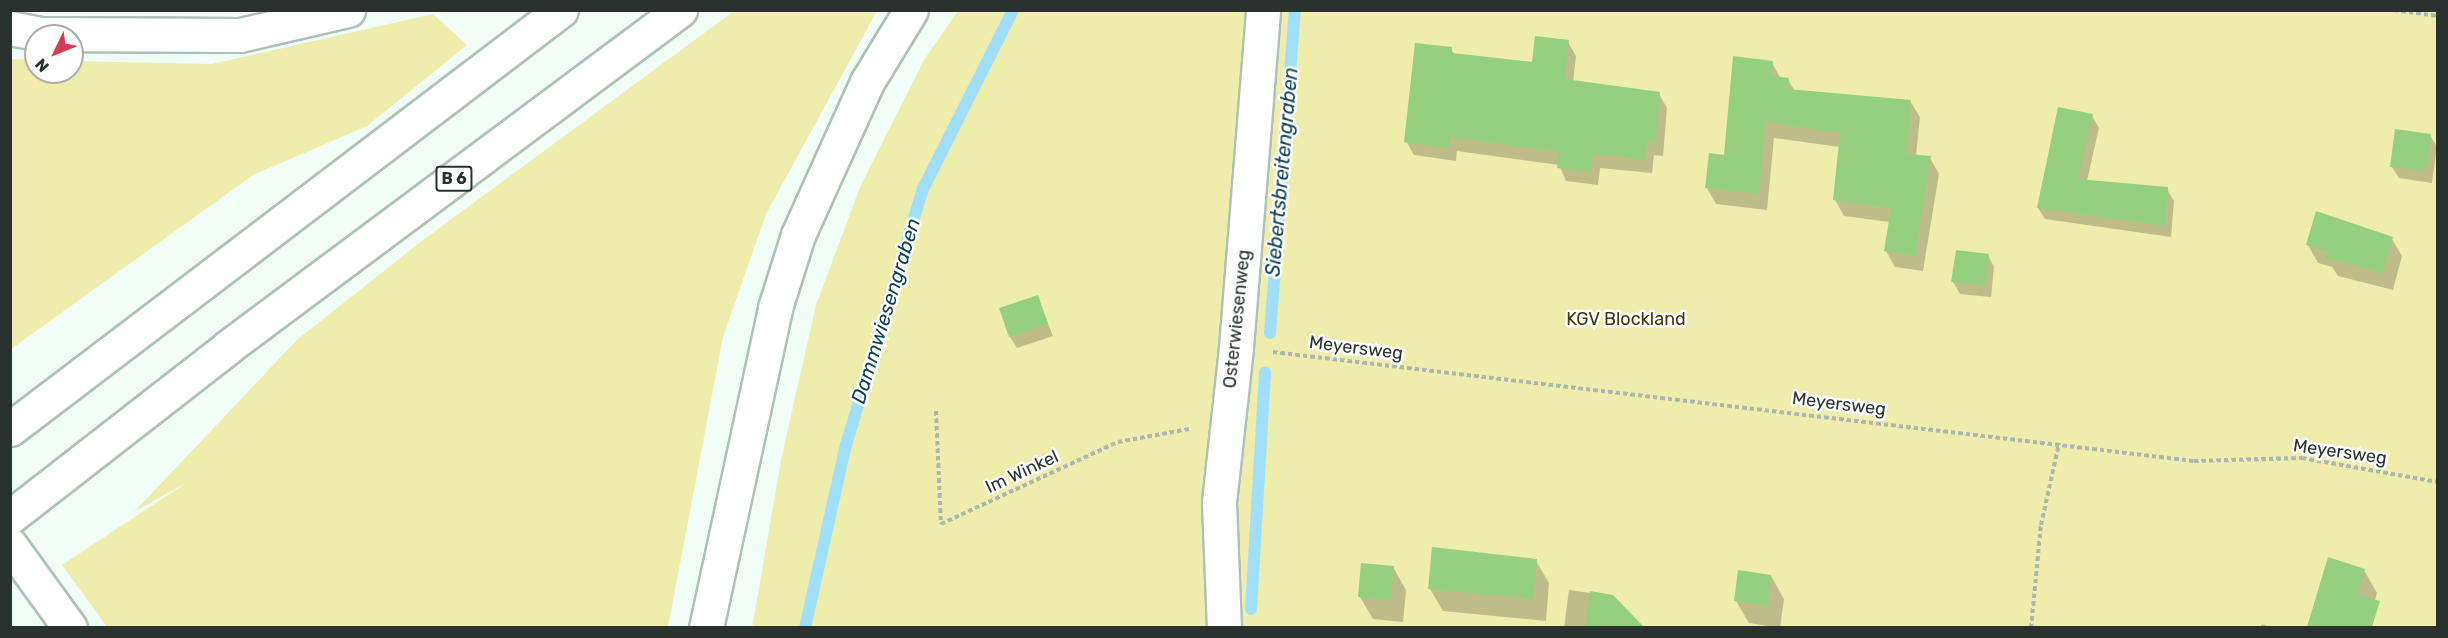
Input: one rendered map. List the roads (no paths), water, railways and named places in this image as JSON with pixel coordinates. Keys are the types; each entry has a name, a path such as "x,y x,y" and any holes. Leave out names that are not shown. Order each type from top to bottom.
{"main road":[{"path":"10,28 40,34 240,35 348,10"},
{"path":"10,429 561,10"},
{"name":"B 6","path":"10,516 228,347 680,10"},
{"path":"706,627 775,308 798,235 867,82 911,10"},
{"name":"Osterwiesenweg","path":"1224,627 1219,502 1236,347 1263,10"},
{"path":"10,545 70,627"}],"waterway":[{"name":"Dammwiesengraben","path":"805,628 846,445 923,189 1013,10"},
{"name":"Siebertsbreitengraben","path":"1270,333 1295,10"},
{"name":"Siebertsbreitengraben","path":"1251,609 1265,372"}],"park label":[{"name":"KGV Blockland","path":"1626,319"}]}
